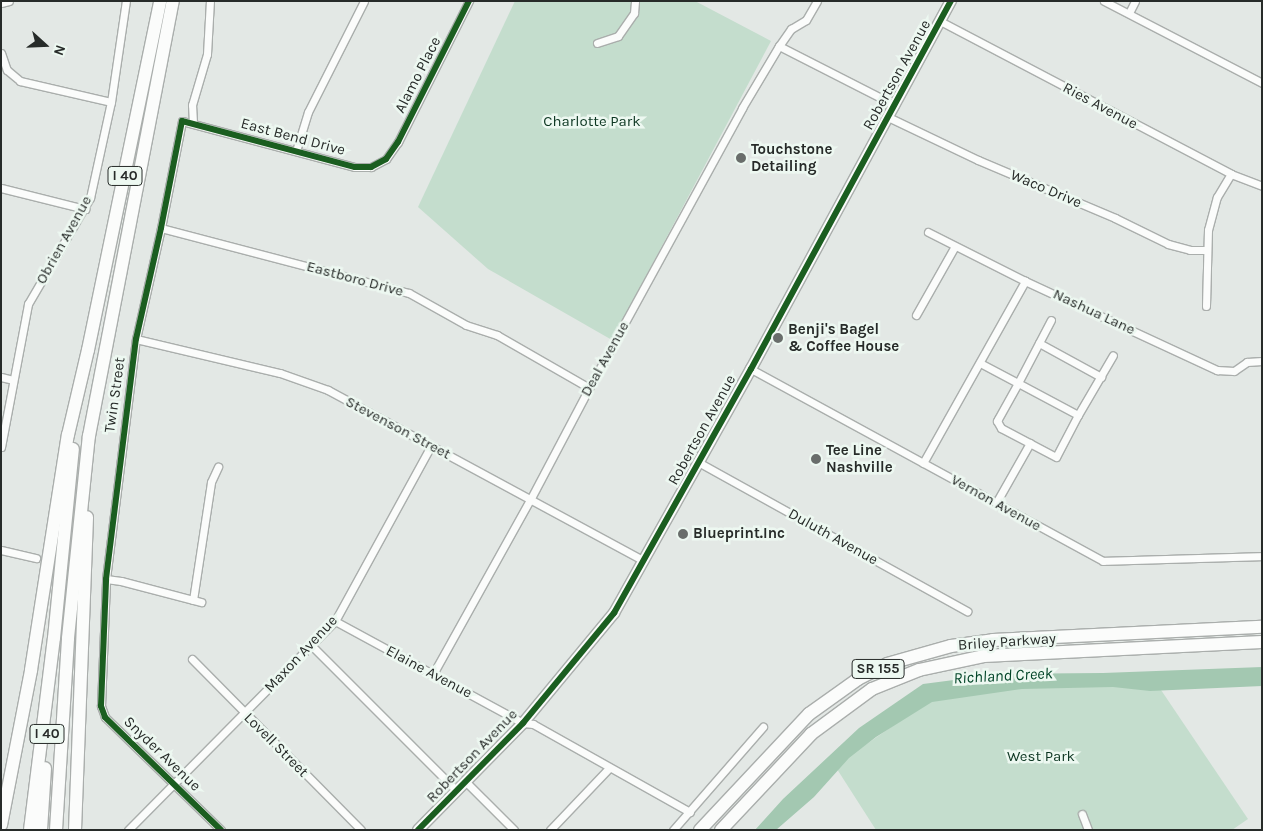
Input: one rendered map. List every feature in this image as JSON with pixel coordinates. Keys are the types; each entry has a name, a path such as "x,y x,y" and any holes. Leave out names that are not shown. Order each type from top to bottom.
{"highway":[{"name":"I 40","path":"41,830 54,638 75,438 88,350 160,1"},
{"name":"I 40","path":"56,830 68,638 87,450 104,352 173,1"},
{"path":"1,825 31,670 68,435 88,350"},
{"path":"74,830 86,528 87,450"},
{"name":"Briley Parkway","path":"699,830 809,714 858,679 888,664 951,646 993,640 1262,627"},
{"path":"30,830 54,638"},
{"name":"Briley Parkway","path":"722,830 811,734 872,689 919,670 984,656 1262,642"}],"street":[{"path":"1,3 9,1"},
{"name":"Obrien Avenue","path":"1,447 28,304 90,198 111,102 126,1"},
{"path":"193,123 192,105 207,54 210,1"},
{"path":"296,151 308,112 364,1"},
{"name":"Alamo Place","path":"386,159 398,142 469,1"},
{"path":"597,43 618,36 634,13 635,1"},
{"name":"Deal Avenue","path":"433,674 530,500 742,108 779,46 791,29 806,20 816,1"},
{"name":"Robertson Avenue","path":"418,830 523,723 614,613 751,369 951,1"},
{"path":"1104,1 1262,83"},
{"path":"1129,13 1135,1"},
{"name":"Ries Avenue","path":"940,21 1231,174 1262,186"},
{"path":"779,46 894,105"},
{"path":"1,54 7,70 20,81 111,102"},
{"name":"Waco Drive","path":"888,117 978,160 1115,218 1168,244 1190,250 1207,250"},
{"name":"Twin Street","path":"100,689 106,579 136,339 161,228 182,121 193,123"},
{"name":"East Bend Drive","path":"193,123 356,167 371,167 386,159"},
{"path":"1206,306 1208,230 1217,197 1231,174"},
{"path":"1,188 85,209"},
{"name":"Eastboro Drive","path":"161,228 409,293 466,324 503,338 589,388"},
{"name":"Nashua Lane","path":"928,232 1025,280 1217,370 1234,371 1247,362 1262,361"},
{"path":"916,315 955,246"},
{"path":"923,463 1025,280"},
{"path":"1051,320 998,421 1001,428 1056,456 1114,355"},
{"name":"Stevenson Street","path":"136,339 288,376 328,390 644,561"},
{"path":"1039,344 1101,377"},
{"path":"980,362 1078,415"},
{"name":"Vernon Avenue","path":"751,369 1103,561 1262,556"},
{"path":"1,377 13,380"},
{"path":"996,503 1030,443"},
{"name":"Maxon Avenue","path":"128,830 335,621 431,446"},
{"name":"Duluth Avenue","path":"698,462 967,611"},
{"path":"193,600 211,482 218,467"},
{"path":"1,550 36,558"},
{"path":"106,579 121,581 201,602"},
{"name":"Elaine Avenue","path":"335,621 523,723 533,724 690,812"},
{"path":"311,645 457,791"},
{"name":"Lovell Street","path":"192,659 360,830"},
{"name":"Snyder Avenue","path":"100,689 101,706 105,717 221,830"},
{"path":"673,830 763,727"},
{"path":"550,830 609,768"},
{"path":"466,782 514,830"},
{"path":"1082,814 1088,830"}],"green space":[{"name":"Charlotte Park","path":"515,1 695,1 771,41 612,340 488,269 418,207"},
{"name":"West Park","path":"1014,683 1159,687 1248,819 1232,830 876,830 835,766 936,696"}],"water":[{"name":"Richland Creek","path":"1262,667 1262,686 1150,691 1113,687 1022,689 932,702 876,737 849,758 814,797 776,830 755,830 783,799 859,728 923,684 1000,674 1103,673"}],"cycle path":[{"path":"221,830 105,717 101,706 106,579 136,339 161,228 182,121 355,167 371,167 386,159 398,142 469,1"},
{"path":"418,830 523,723 614,613 751,369 951,1"}],"place":[{"name":"Touchstone Detailing","path":"741,158"},
{"name":"Benji's Bagel & Coffee House","path":"778,338"},
{"name":"Tee Line Nashville","path":"816,459"},
{"name":"Blueprint.Inc","path":"683,534"}]}
